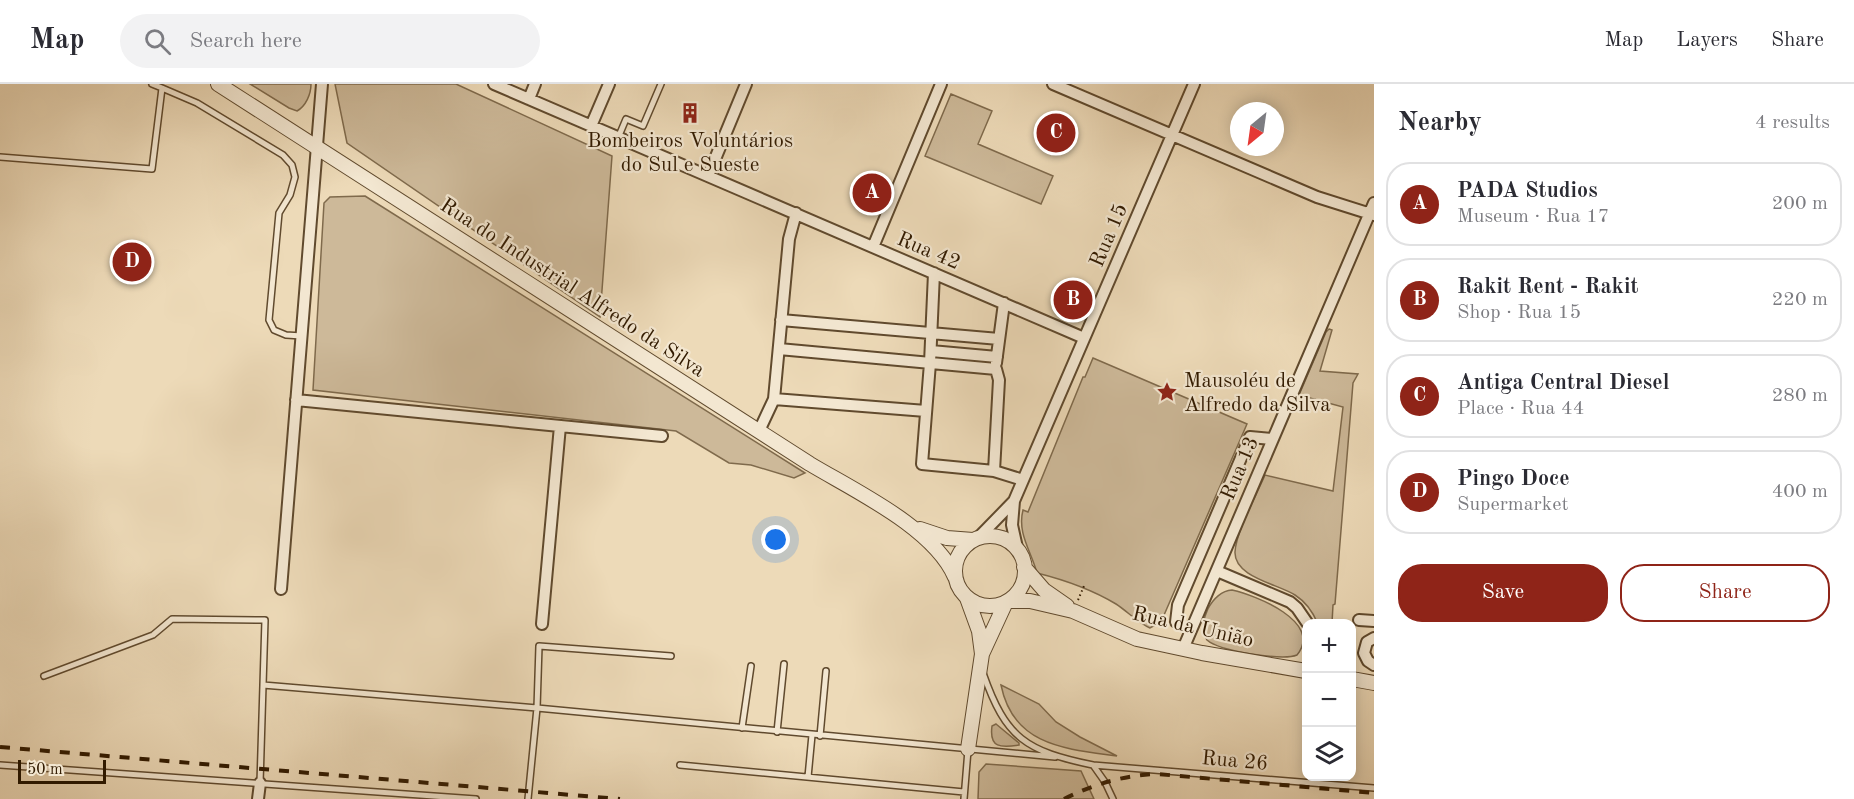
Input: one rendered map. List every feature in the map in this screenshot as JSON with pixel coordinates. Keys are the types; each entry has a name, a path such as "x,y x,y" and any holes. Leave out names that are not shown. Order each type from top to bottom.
{"street":[{"name":"Rua do Industrial Alfredo da Silva","path":"218,84 759,431 907,523 933,544 943,556 955,578"},
{"path":"282,589 322,84"},
{"name":"Rua 42","path":"494,84 1084,338"},
{"path":"529,99 535,84"},
{"path":"591,126 609,84"},
{"path":"708,176 746,84"},
{"path":"873,247 941,84"},
{"path":"1053,84 1317,197 1372,215"},
{"name":"Rua 15","path":"1018,552 1012,525 1014,501 1194,84"},
{"name":"Rua 13","path":"1183,649 1272,439 1372,215 1374,203"},
{"path":"759,431 774,399 789,239 796,213"},
{"path":"934,273 931,351 922,464 994,471 1023,480"},
{"path":"994,471 999,380 996,369 1004,303"},
{"path":"781,320 999,339"},
{"path":"779,349 996,369"},
{"path":"931,351 997,357"},
{"path":"774,399 926,411"},
{"path":"296,400 662,436"},
{"path":"542,624 560,426"},
{"path":"1176,622 1178,605 1250,437 1272,439"},
{"name":"Rua 15","path":"976,539 1014,501"},
{"name":"Rua do Industrial Alfredo da Silva","path":"907,523 947,538 976,539"},
{"path":"981,660 1007,602 1021,587 1024,567 1018,552 1004,539 994,536 976,539 959,554 955,565 955,578 959,589 976,604 996,606 1007,602"},
{"name":"Rua da União","path":"1024,567 1044,590 1073,611"},
{"path":"1217,571 1290,602 1305,619"},
{"path":"967,598 979,631 981,660 968,749"},
{"name":"Rua da União","path":"1007,602 1030,601 1073,611 1137,639 1302,670"},
{"path":"1359,620 1374,621"},
{"path":"1374,638 1367,642 1364,653 1368,661 1374,665"},
{"path":"1356,680 1374,683"},
{"path":"258,799 260,783"}],"lane":[{"path":"152,84 197,102 283,155 292,165 295,177 290,195 279,213 269,320 274,330 286,335 302,336"},
{"path":"618,138 626,119 643,126 661,84"},
{"path":"0,157 152,169 162,88"},
{"path":"44,676 153,635 172,619 265,620 260,783"},
{"path":"528,799 537,708 539,646 670,656"},
{"path":"981,660 990,695 1003,720 1026,741 1055,757"},
{"path":"777,732 784,664"},
{"path":"742,728 751,666"},
{"path":"820,735 826,671"},
{"path":"263,685 537,708 1055,757"},
{"path":"808,777 812,735"},
{"path":"680,765 808,777 964,796 968,749"},
{"name":"Rua 26","path":"1055,757 1093,765 1374,788"},
{"path":"0,765 476,799"},
{"path":"1093,765 1106,782 1113,799"}],"path":[{"path":"1073,611 1084,586"}],"shaded area":[{"path":"250,84 311,84 307,99 297,111"},
{"path":"335,84 456,84 612,156 600,317 347,143"},
{"path":"951,94 992,111 978,144 1053,176 1041,204 925,156"},
{"path":"365,196 805,473 794,478 751,465 729,463 676,431 313,390 324,203 330,197"},
{"path":"1329,329 1332,330 1320,371 1358,374 1353,383 1335,604 1332,619 1316,619 1299,598 1249,574 1237,561 1235,552 1243,524 1265,475 1333,491 1343,407 1299,395"},
{"path":"1093,358 1247,424 1161,622 1150,628 1116,604 1097,594 1037,573 1023,534 1023,510 1028,512 1083,377"},
{"path":"1232,590 1256,598 1270,604 1294,621 1302,638 1302,645 1297,655 1279,657 1251,654 1224,648 1207,640 1203,625 1208,609 1218,596"},
{"path":"1001,685 1039,704 1056,722 1117,756 1079,751 1044,741 1017,721 1007,705"},
{"path":"996,724 1019,745 1002,746 994,742 992,726"},
{"path":"986,764 1081,771 1094,799 978,799 979,772"}],"railway":[{"path":"0,747 620,799"},
{"path":"1064,799 1110,781 1157,774 1374,793"}],"place":[{"name":"Bombeiros Voluntários do Sul e Sueste","path":"690,113"},
{"name":"Antiga Central Diesel","path":"1056,133"},
{"name":"PADA Studios","path":"872,193"},
{"name":"Pingo Doce","path":"132,262"},
{"name":"Rakit Rent - Rakit","path":"1073,300"},
{"name":"Mausoléu de Alfredo da Silva","path":"1167,392"}]}
